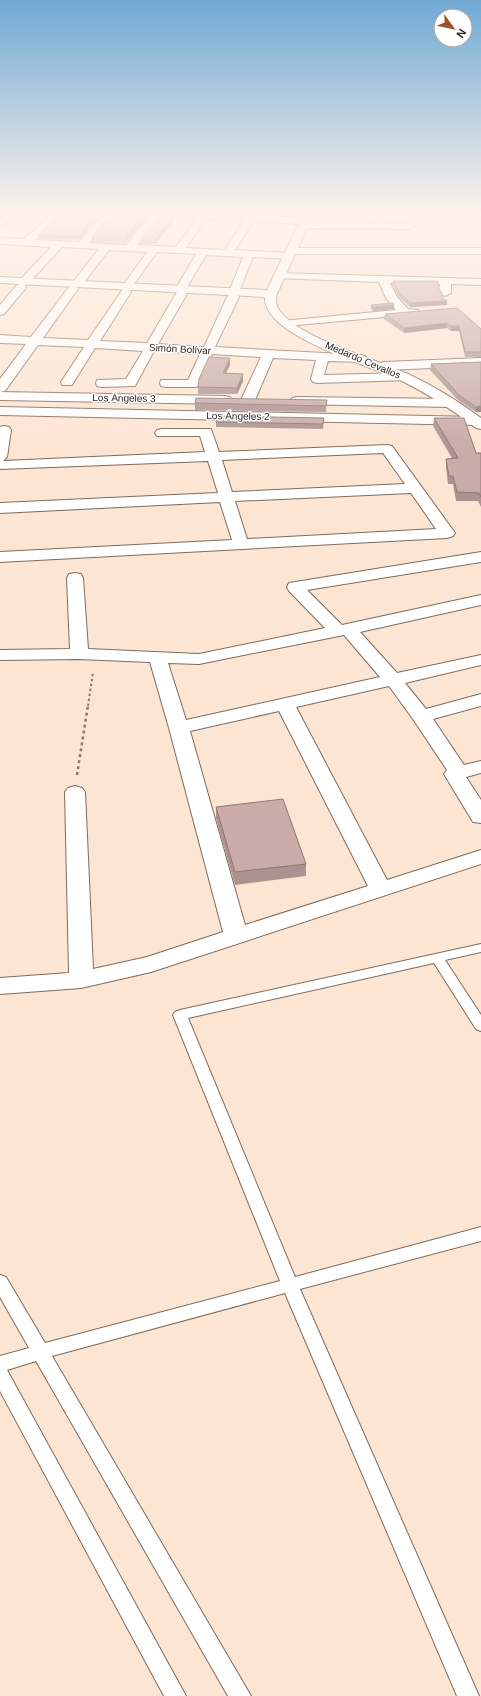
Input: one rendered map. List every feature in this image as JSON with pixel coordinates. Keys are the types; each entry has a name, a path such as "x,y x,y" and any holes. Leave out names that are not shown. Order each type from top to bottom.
{"street":[{"path":"0,312 15,294"},
{"path":"1,384 70,294"},
{"path":"124,294 67,382 130,383 152,347 180,294"},
{"path":"218,294 270,296"},
{"path":"389,294 396,304 406,313"},
{"path":"166,383 192,384 233,295"},
{"name":"Medardo Cevallos","path":"270,296 274,312 286,323 312,338 404,377 450,403 478,423"},
{"path":"286,323 427,311"},
{"name":"Simón Bolívar","path":"0,339 361,359"},
{"path":"248,400 268,354"},
{"path":"323,357 318,379 404,377"},
{"path":"380,366 481,362"},
{"path":"74,397 85,383"},
{"name":"Los Ángeles 3","path":"0,396 264,400"},
{"path":"287,400 450,403"},
{"name":"Los Ángeles 2","path":"0,411 478,423"},
{"path":"0,457 4,430"},
{"path":"162,433 206,432 241,544"},
{"path":"0,465 387,449 447,533 0,557"},
{"path":"0,508 414,488"},
{"path":"459,773 421,716 394,680 343,630 295,587 481,557"},
{"path":"75,578 87,655"},
{"path":"0,655 87,655 199,658 343,630 481,600"},
{"path":"157,657 179,728 236,935"},
{"path":"164,677 199,658"},
{"path":"179,728 481,660"},
{"path":"421,716 481,700"},
{"path":"285,704 381,889"},
{"path":"481,767 454,774 481,817"},
{"path":"75,792 81,980"},
{"path":"0,986 81,980 151,964 236,935 481,857"}],"lane":[{"path":"468,1696 290,1285 180,1015 481,948"},
{"path":"437,958 481,1026"},
{"path":"0,1364 481,1234"},
{"path":"0,1282 240,1696"},
{"path":"0,1374 175,1696"}],"path":[{"path":"75,792 87,655"}],"building":[{"path":"400,294 442,294 442,297 447,301 410,303"},
{"path":"393,303 394,305 373,307 371,305"},
{"path":"457,308 481,329 481,352 465,352 459,326 451,326 447,323 404,328 385,314"},
{"path":"209,357 230,358 223,373 243,374 237,388 198,387 199,379"},
{"path":"481,362 481,406 476,407 459,395 431,364"},
{"path":"196,398 327,400 326,406 195,403"},
{"path":"217,416 324,418 323,424 216,422"},
{"path":"434,418 464,418 476,453 481,453 481,497 479,493 457,492 453,476 449,476 446,459 458,458"},
{"path":"283,799 306,864 235,872 216,807"}]}
